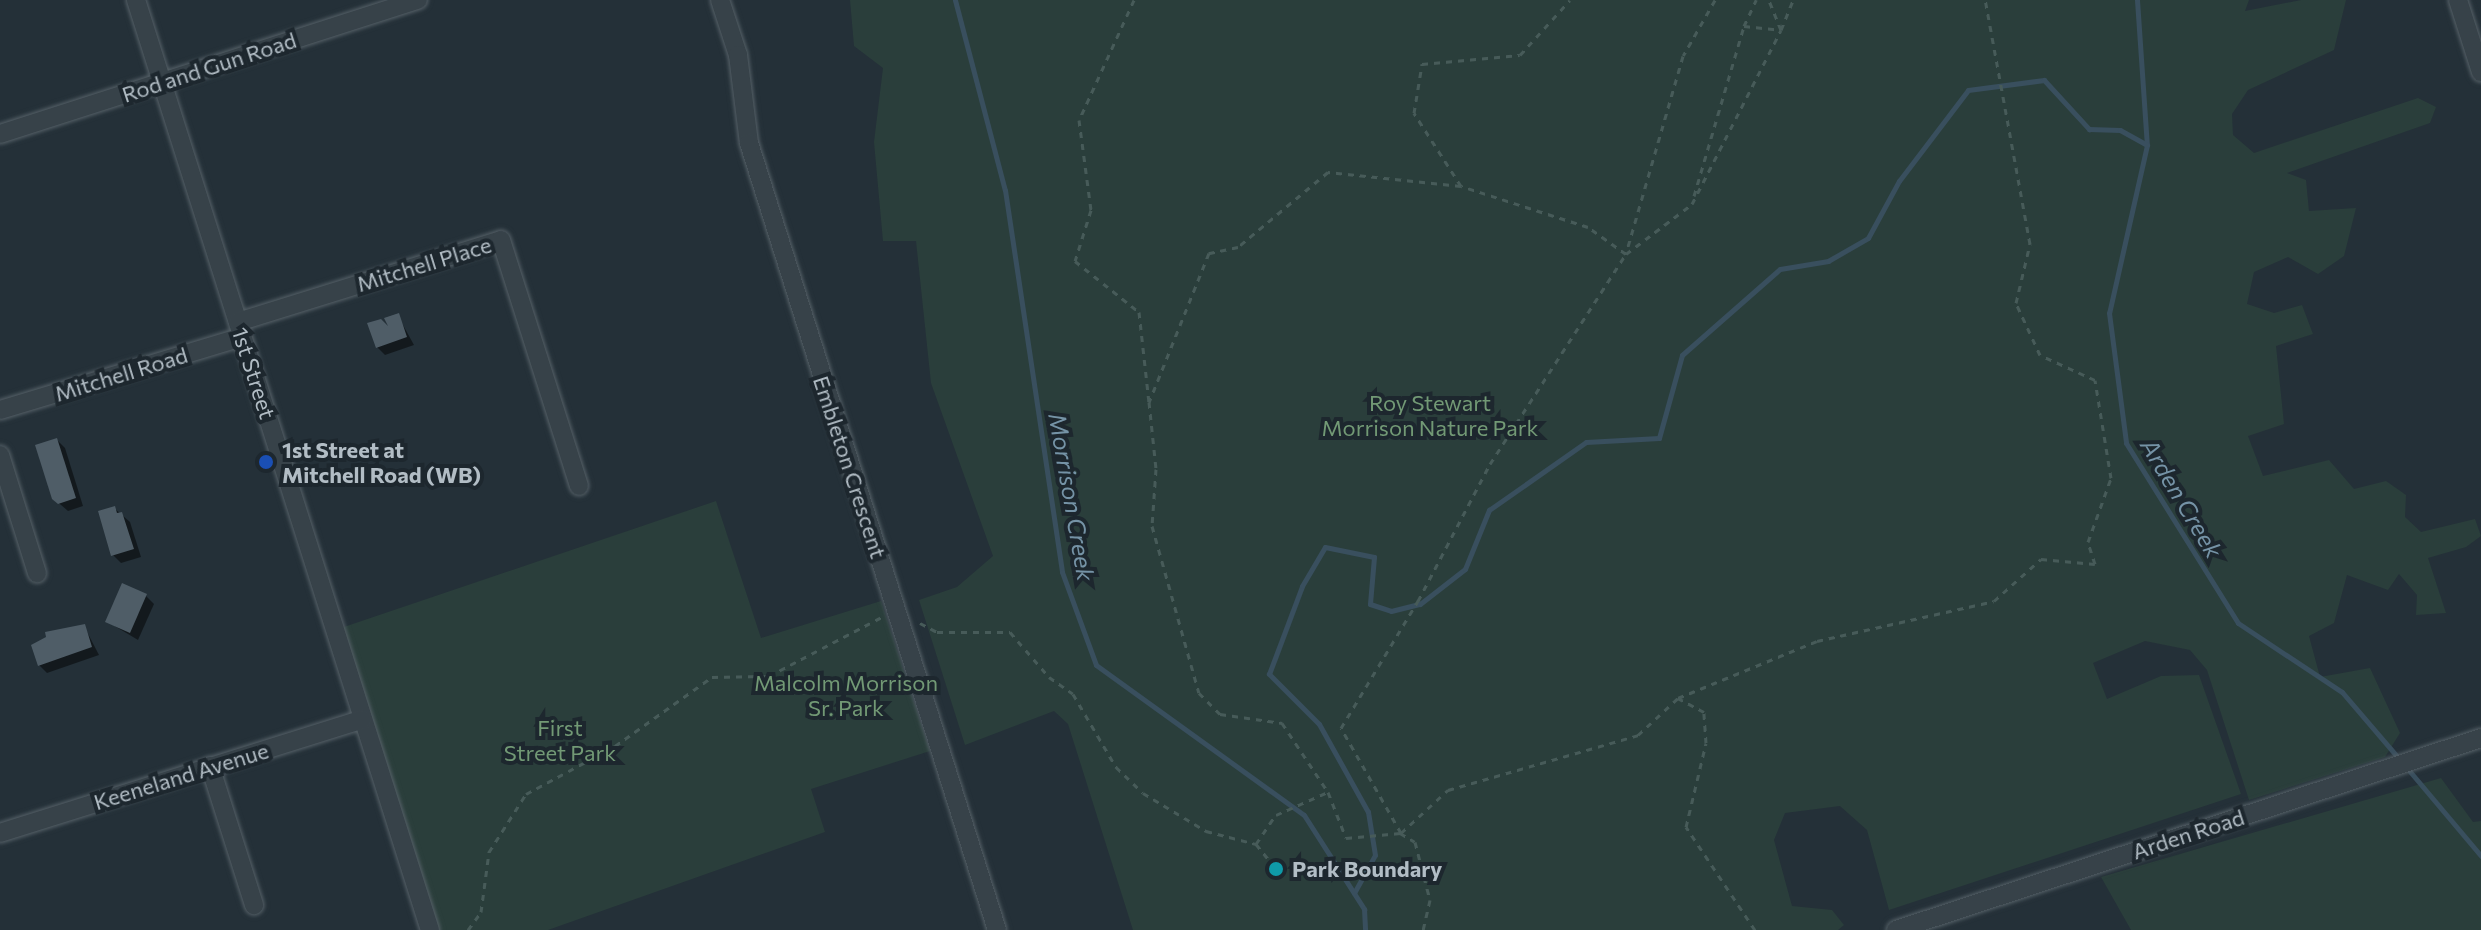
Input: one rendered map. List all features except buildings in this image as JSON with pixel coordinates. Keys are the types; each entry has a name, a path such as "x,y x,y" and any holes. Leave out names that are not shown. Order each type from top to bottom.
{"street":[{"name":"1st Street","path":"136,0 430,930"},
{"name":"Rod and Gun Road","path":"0,134 418,0"},
{"name":"Embleton Crescent","path":"720,0 738,55 749,143 997,930"},
{"path":"2458,0 2481,72"},
{"name":"Mitchell Place","path":"240,330 501,240 579,486"},
{"name":"Mitchell Road","path":"0,410 240,330"},
{"path":"0,455 37,573"},
{"name":"Keeneland Avenue","path":"0,833 363,719"},
{"name":"Arden Road","path":"1896,930 2481,738"},
{"path":"210,766 254,905"}],"path":[{"path":"1134,0 1079,120 1091,210 1075,261 1139,312 1156,469 1152,526 1199,693 1220,714 1282,723 1328,792 1346,838 1401,833 1448,790 1638,735 1678,698 1817,641 1994,601 2041,559 2095,564 2088,542 2111,478 2095,380 2040,355 2016,303 2030,244 1985,0"},
{"path":"1461,186 1414,113 1422,64 1520,55 1570,0"},
{"path":"1423,930 1430,900 1415,842 1401,833 1341,728 1418,601 1490,464 1626,254 1683,56 1715,0"},
{"path":"1692,204 1744,26 1756,0"},
{"path":"1769,0 1781,30"},
{"path":"1626,254 1692,204 1781,30 1793,0"},
{"path":"1744,26 1781,30"},
{"path":"1149,402 1209,253 1238,247 1328,172 1461,186 1588,227 1626,254"},
{"path":"468,930 481,912 489,852 526,794 615,746 712,677 769,676 896,610 937,632 1010,632 1049,677 1073,694 1116,767 1143,793 1206,831 1256,844 1276,869"},
{"path":"1678,698 1704,712 1706,743 1686,827 1755,930"},
{"path":"1256,844 1276,814 1328,792"}],"green space":[{"name":"Roy Stewart Morrison Nature Park","path":"850,0 2249,0 2245,11 2301,0 2346,0 2334,50 2248,90 2232,114 2233,135 2254,153 2418,98 2436,107 2430,123 2287,173 2306,180 2309,211 2356,208 2344,256 2318,274 2288,257 2254,272 2247,304 2274,313 2302,305 2313,334 2276,346 2284,424 2248,436 2263,476 2329,460 2354,489 2386,481 2406,495 2405,517 2421,532 2475,519 2481,536 2466,547 2428,558 2446,613 2416,615 2417,595 2399,574 2388,590 2347,575 2334,623 2309,636 2320,677 2370,668 2400,733 2385,757 2249,800 2207,670 2190,650 2145,641 2093,663 2107,699 2161,676 2199,675 2241,794 1889,910 1867,830 1840,806 1785,813 1774,840 1792,906 1832,910 1844,925 1838,930 1133,930 1068,724 1054,711 965,745 919,600 957,587 993,556 931,383 916,241 883,241 874,142 883,68 854,46"},
{"name":"First Street Park","path":"716,501 761,638 881,601 930,751 811,789 825,832 548,930 430,930 335,630"},
{"path":"2441,778 2473,822 2481,821 2481,930 2131,930 2101,877"}],"waterway":[{"name":"Morrison Creek","path":"955,0 1005,190 1062,572 1096,665 1304,815 1364,909 1365,930"},
{"name":"Arden Creek","path":"2137,0 2147,145 2109,313 2126,443 2238,623 2342,692 2400,760"},
{"path":"1354,893 1375,855 1368,812 1319,724 1269,674 1302,586 1325,547 1374,557 1370,604 1391,611 1420,604 1465,569 1489,510 1586,442 1659,438 1682,355 1780,269 1828,261 1868,238 1899,181 1968,90 2044,80 2089,129 2120,130 2147,145"},
{"name":"Arden Creek","path":"2407,768 2481,856"}],"place":[{"name":"1st Street at Mitchell Road (WB)","path":"266,462"},
{"name":"Park Boundary","path":"1276,869"}],"park label":[{"name":"Malcolm Morrison Sr. Park","path":"846,694"}]}
